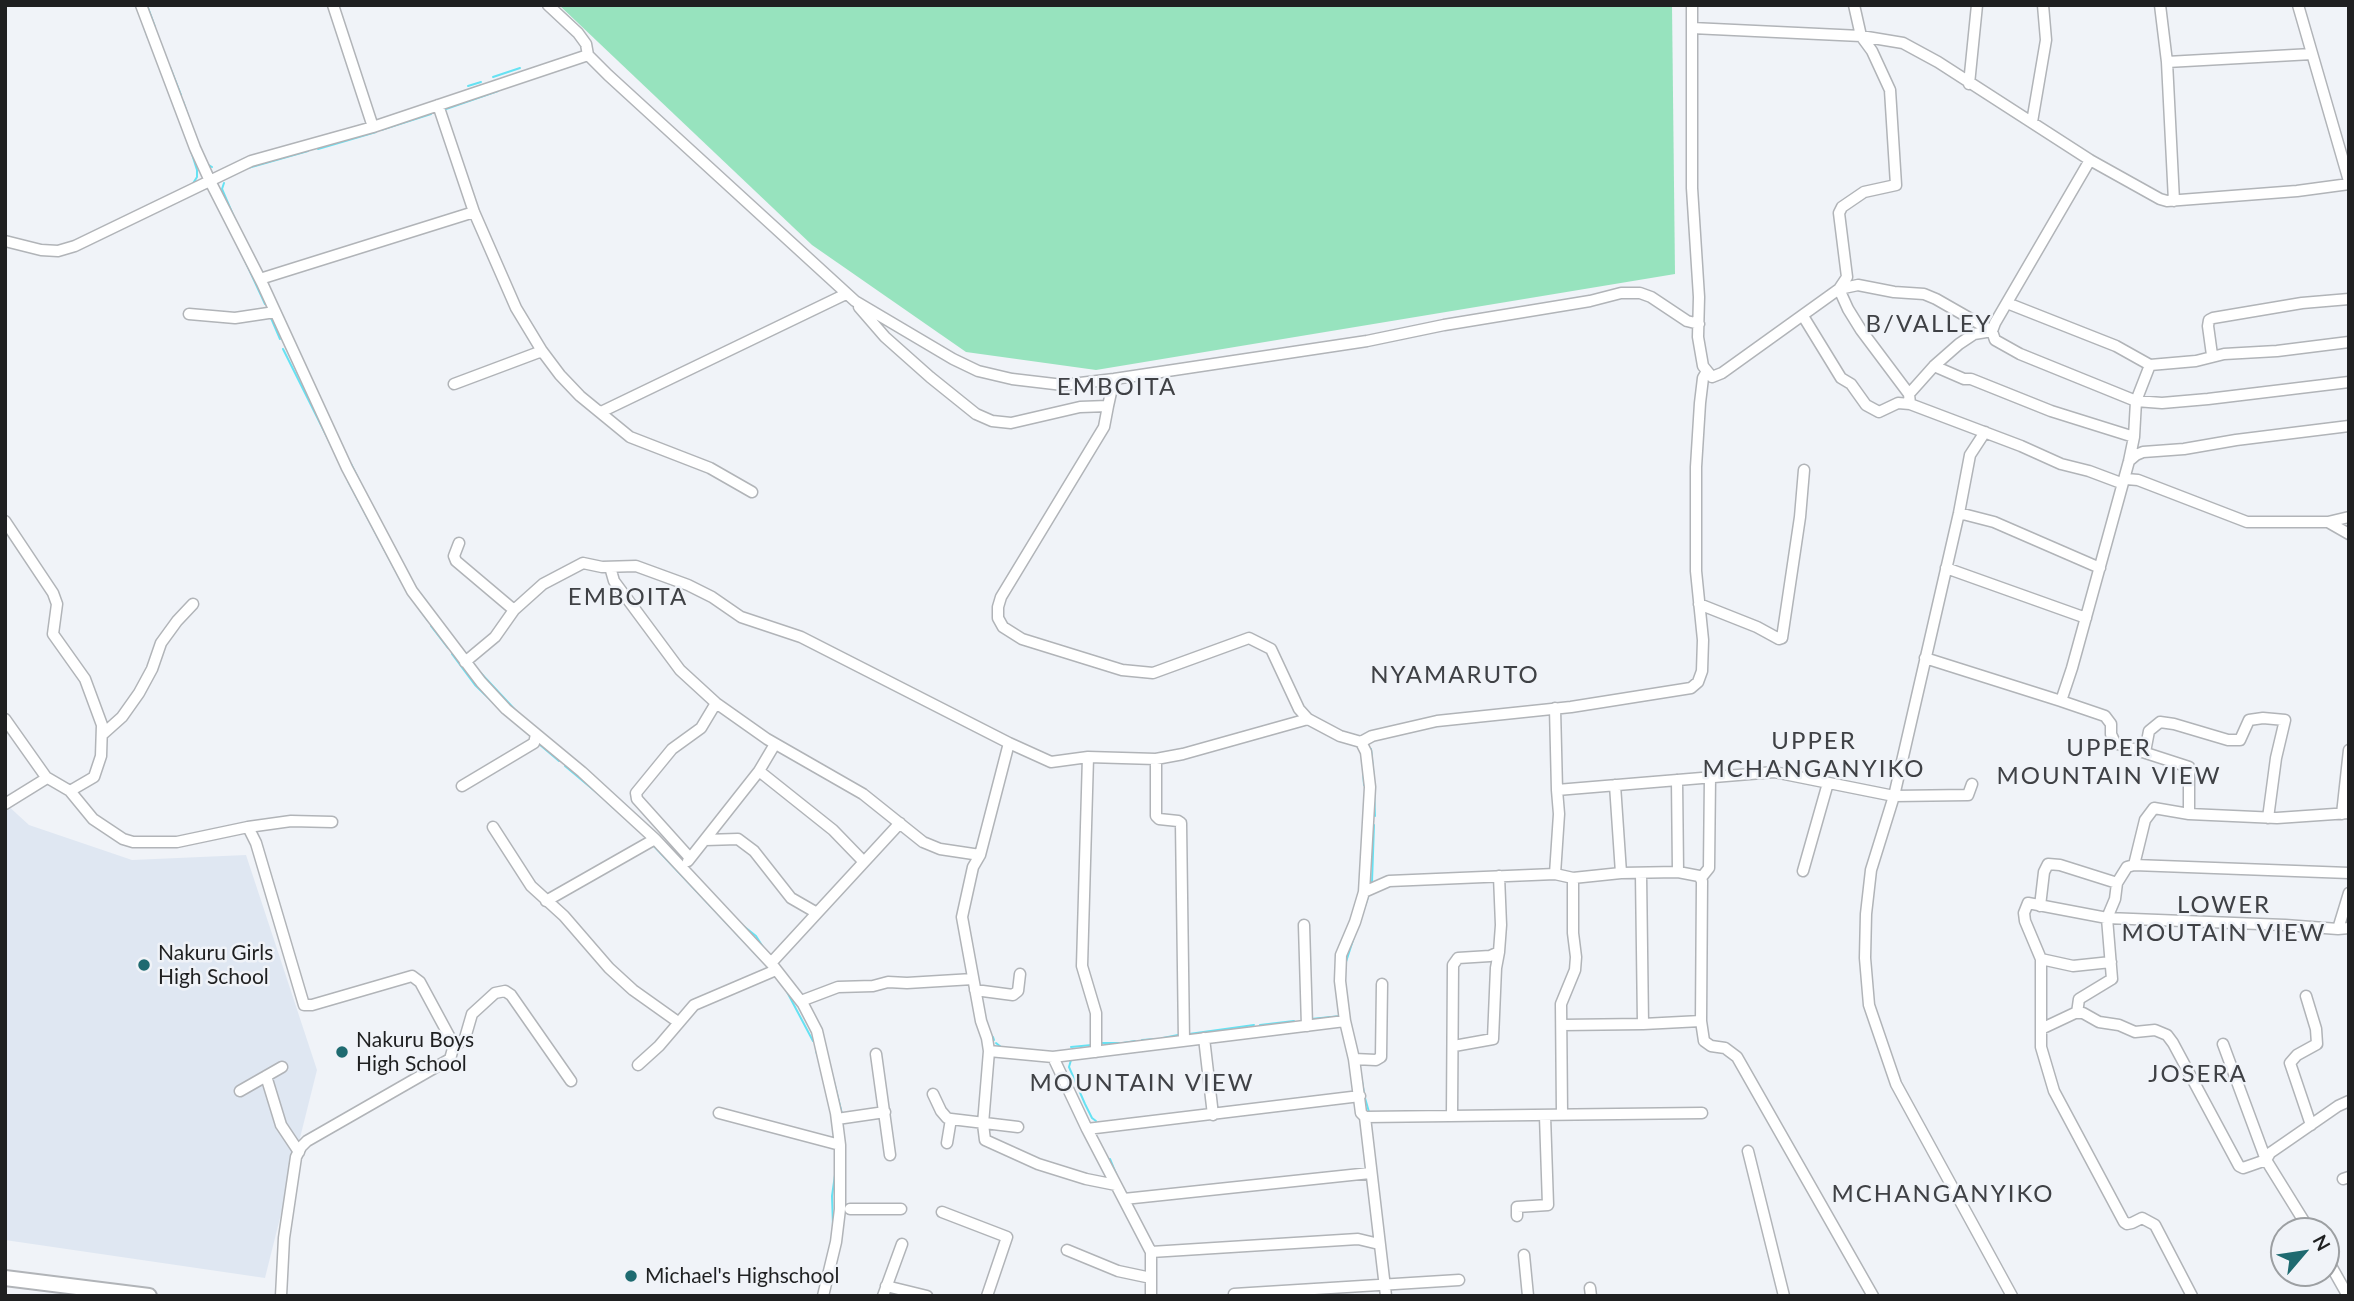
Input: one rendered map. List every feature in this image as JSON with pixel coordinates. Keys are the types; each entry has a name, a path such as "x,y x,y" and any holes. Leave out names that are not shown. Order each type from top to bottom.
{"highway":[{"path":"5,1278 149,1296"}],"street":[{"path":"141,5 210,181 260,279 341,456 412,591 465,662 506,709 582,772 655,839 773,967 801,1001 817,1031 837,1119 840,1145 840,1209 836,1242 823,1296"},
{"path":"333,5 373,127"},
{"path":"548,5 578,33 586,44 588,55 850,298 886,337 976,414 992,421 1011,423 1080,407 1108,407"},
{"path":"1692,5 1692,188 1700,355 1709,375 1715,377 1839,289 1847,277 1839,213 1842,207 1864,192 1896,185 1890,90 1872,51 1861,36 1854,5"},
{"path":"1969,84 1976,5"},
{"path":"2032,122 2046,40 2043,5"},
{"path":"2160,5 2174,201"},
{"path":"1692,28 1861,36 1903,43 2090,160 2160,199 2174,201 2283,193 2349,182 2298,5"},
{"path":"2166,62 2312,54"},
{"path":"5,241 41,250 58,251 75,246 251,160 373,127 588,55"},
{"path":"438,105 474,212 516,308 542,351 579,396 630,437 710,468 752,492"},
{"path":"1992,331 2090,160"},
{"path":"260,279 474,212"},
{"path":"1839,289 1858,285 1924,294 1992,331 1995,340 2020,354 2136,401 2162,403 2197,400 2349,382"},
{"path":"1839,289 1847,309 1909,399 2061,464 2121,483 2138,480 2247,522 2328,522 2349,517"},
{"path":"850,298 978,371 1012,379 1063,385 1367,341 1444,325 1590,301 1620,293 1640,293 1651,297 1687,321 1699,324"},
{"path":"601,412 850,298"},
{"path":"2212,355 2208,326 2213,317 2302,303 2349,299"},
{"path":"2007,303 2116,346 2150,365 2196,361 2212,355 2349,342"},
{"path":"189,314 235,318 275,312"},
{"path":"1803,316 1840,378 1851,384 1866,404 1879,412 1909,399 1934,366 1959,344 1974,334 1992,331"},
{"path":"454,384 542,351"},
{"path":"2061,701 2129,461 2134,438 2136,401 2150,365"},
{"path":"1934,366 1964,380 1971,379 2051,411 2134,438"},
{"path":"1114,379 1104,426 1001,597 998,618 1003,627 1022,639 1084,660 1122,670 1153,673 1249,638 1271,649 1299,709 1308,719 1340,736 1361,741 1437,720 1483,718 1571,707 1691,688 1698,682 1702,671 1703,639 1696,571 1696,467 1700,403 1703,378 1707,371"},
{"path":"2129,461 2143,452 2184,449 2349,426"},
{"path":"1985,432 1970,455 1894,796 1870,881 1865,958 1869,1005 1896,1084 2012,1296"},
{"path":"1699,604 1782,639 1800,517 1804,470"},
{"path":"1959,513 1994,522 2100,568"},
{"path":"5,521 53,593 57,604 53,634 85,679 99,716 103,734 101,757 94,777 70,791"},
{"path":"2328,522 2349,534"},
{"path":"459,543 454,556 456,561 514,610"},
{"path":"465,662 495,637 514,610 543,584 583,563 610,567 636,566 688,585 712,597 741,617 801,637 1051,762 1088,757 1156,759 1308,719"},
{"path":"610,567 614,581 680,670 716,703 775,744 863,794 923,842 940,849 980,855"},
{"path":"1946,568 2086,618"},
{"path":"103,734 122,717 139,693 152,669 161,643 193,604"},
{"path":"1925,658 2105,716 2111,724 2111,734 2116,743 2189,767 2189,814"},
{"path":"690,858 637,799 636,793 672,749 701,728 716,703"},
{"path":"1555,708 1559,814 1555,874"},
{"path":"5,719 47,778 70,791 93,819 132,842 177,842 290,821 332,822"},
{"path":"2145,752 2149,731 2160,722 2228,740 2240,740 2249,720 2285,720 2276,758 2269,818"},
{"path":"462,786 534,743 536,735"},
{"path":"1361,741 1366,752 1370,788 1364,892 1339,965 1345,1021 1354,1059 1361,1113 1365,1117 1385,1290"},
{"path":"1009,743 980,855 973,867 962,917 989,1051 983,1124 985,1140 1038,1164 1116,1185"},
{"path":"682,869 759,771 775,744"},
{"path":"2134,865 2145,820 2154,808 2189,814 2269,818 2345,813 2349,750"},
{"path":"1088,757 1082,966 1096,1013 1096,1052"},
{"path":"1156,759 1156,816 1181,823 1184,1041"},
{"path":"759,771 833,830 864,862"},
{"path":"1557,790 1774,772 1894,796 1968,795 1972,784"},
{"path":"5,804 47,778"},
{"path":"1710,778 1709,868 1701,878 1701,1021 1706,1044 1725,1048 1737,1057 1873,1296"},
{"path":"1677,780 1678,872"},
{"path":"1803,871 1828,783"},
{"path":"1615,785 1621,873"},
{"path":"638,1065 659,1046 694,1005 773,967 817,913 900,823"},
{"path":"248,827 256,843 304,1005 313,1005 412,976 420,982 454,1047"},
{"path":"493,827 531,886 564,916 609,968 678,1022"},
{"path":"546,901 655,839"},
{"path":"705,841 738,839 754,851 791,898 817,913"},
{"path":"2040,906 2048,864 2060,865 2117,883"},
{"path":"2077,1013 2079,999 2112,979 2107,918 2115,899 2117,883 2124,870 2134,865 2349,873"},
{"path":"1364,892 1389,881 1499,876 1555,874 1573,878 1621,873 1678,872 1701,878"},
{"path":"1641,874 1643,1024"},
{"path":"1454,1046 1493,1039 1501,925 1499,876"},
{"path":"1562,1113 1561,1004 1575,970 1576,957 1573,878"},
{"path":"2192,1296 2155,1225 2142,1218 2132,1223 2124,1222 2053,1091 2043,1058 2041,959 2024,913 2028,903 2107,918 2343,929 2349,893"},
{"path":"1304,925 1307,1026"},
{"path":"1452,1116 1453,965 1458,958 1490,956 1499,952"},
{"path":"2041,959 2073,965 2111,962"},
{"path":"801,1001 838,987 873,986 888,982 974,985 1013,995 1018,991 1020,974"},
{"path":"1354,1059 1376,1060 1381,1057 1382,984"},
{"path":"282,1296 284,1238 299,1152 307,1141 450,1059 454,1047 465,1038 472,1014 495,993 505,991 511,995 571,1081"},
{"path":"2306,996 2316,1029 2317,1044 2297,1055 2290,1063 2311,1125"},
{"path":"2041,1029 2077,1013 2083,1013 2099,1022 2119,1025 2135,1032 2155,1030 2166,1035 2179,1054 2239,1166 2243,1168 2266,1160 2270,1153 2349,1101"},
{"path":"989,1051 1054,1057 1345,1021"},
{"path":"1562,1025 1701,1021"},
{"path":"1205,1038 1213,1115"},
{"path":"2223,1044 2266,1160 2301,1217"},
{"path":"876,1054 890,1155"},
{"path":"1054,1057 1087,1129 1151,1252 1151,1296"},
{"path":"240,1091 282,1067"},
{"path":"266,1076 281,1125 299,1152"},
{"path":"933,1094 947,1118 1018,1127"},
{"path":"1087,1129 1360,1096"},
{"path":"719,1112 840,1145"},
{"path":"837,1119 885,1112"},
{"path":"1365,1117 1702,1113"},
{"path":"1517,1216 1517,1207 1548,1205 1545,1116"},
{"path":"947,1143 951,1119"},
{"path":"1748,1151 1784,1296"},
{"path":"1124,1199 1370,1173"},
{"path":"850,1209 901,1209"},
{"path":"942,1212 1007,1237 988,1296"},
{"path":"1151,1252 1358,1239 1379,1244"},
{"path":"902,1244 885,1291 928,1296"},
{"path":"1067,1250 1118,1271 1151,1278"},
{"path":"1524,1255 1528,1296"},
{"path":"1234,1294 1385,1290 1459,1280"}],"shaded area":[{"name":"Nakuru Girls High School","path":"5,803 29,825 132,860 246,855 317,1070 265,1278 5,1240"}],"green space":[{"path":"559,5 1672,5 1675,274 1096,370 966,352 812,245"}],"waterway":[{"path":"147,5 155,27"},
{"path":"144,27 148,38"},
{"path":"164,53 167,60"},
{"path":"170,67 181,95"},
{"path":"493,77 520,68"},
{"path":"507,87 552,72"},
{"path":"468,86 481,82"},
{"path":"446,109 498,91"},
{"path":"183,101 191,124"},
{"path":"381,130 431,114"},
{"path":"193,129 195,134"},
{"path":"318,149 376,132"},
{"path":"191,151 197,170 197,177 192,185"},
{"path":"248,168 308,151"},
{"path":"207,164 212,167"},
{"path":"224,183 222,189 237,224"},
{"path":"79,249 129,225"},
{"path":"241,252 265,304"},
{"path":"271,318 280,339"},
{"path":"283,349 337,457"},
{"path":"339,439 347,457"},
{"path":"351,464 360,482"},
{"path":"348,481 401,581"},
{"path":"415,587 427,602"},
{"path":"420,610 428,621"},
{"path":"431,626 448,648"},
{"path":"452,654 475,685 503,712"},
{"path":"477,669 519,714"},
{"path":"507,716 532,737"},
{"path":"539,744 559,761"},
{"path":"1371,749 1374,779"},
{"path":"565,766 602,797"},
{"path":"1363,769 1364,785"},
{"path":"608,790 640,819"},
{"path":"1374,791 1375,816"},
{"path":"607,802 615,809"},
{"path":"1372,882 1374,825"},
{"path":"652,844 768,967"},
{"path":"1362,915 1369,894"},
{"path":"741,924 756,936 763,947"},
{"path":"1345,965 1354,937"},
{"path":"786,990 813,1041"},
{"path":"1311,1019 1341,1016"},
{"path":"1260,1025 1294,1021"},
{"path":"1189,1034 1254,1025"},
{"path":"1163,1038 1178,1035"},
{"path":"1142,1040 1157,1039"},
{"path":"1123,1043 1135,1041"},
{"path":"996,1043 1001,1047"},
{"path":"1101,1043 1119,1043"},
{"path":"1071,1047 1092,1045"},
{"path":"816,1051 820,1063"},
{"path":"1071,1060 1069,1067 1085,1104 1096,1121"},
{"path":"1359,1064 1364,1093"},
{"path":"830,1066 842,1114"},
{"path":"1365,1098 1369,1112"},
{"path":"843,1121 843,1133"},
{"path":"1110,1159 1119,1181"},
{"path":"845,1160 845,1193"},
{"path":"833,1226 832,1196 836,1168"},
{"path":"831,1282 839,1250"}],"place":[{"name":"Nakuru Girls High School","path":"144,965"},
{"name":"Nakuru Boys High School","path":"342,1052"},
{"name":"Michael's Highschool","path":"631,1276"}],"district":[{"name":"B/VALLEY","path":"1929,324"},
{"name":"EMBOITA","path":"1117,387"},
{"name":"EMBOITA","path":"628,597"},
{"name":"NYAMARUTO","path":"1455,675"},
{"name":"UPPER MCHANGANYIKO","path":"1814,755"},
{"name":"UPPER MOUNTAIN VIEW","path":"2109,762"},
{"name":"LOWER MOUTAIN VIEW","path":"2224,919"},
{"name":"JOSERA","path":"2198,1074"},
{"name":"MOUNTAIN VIEW","path":"1142,1083"},
{"name":"MCHANGANYIKO","path":"1943,1194"}]}
